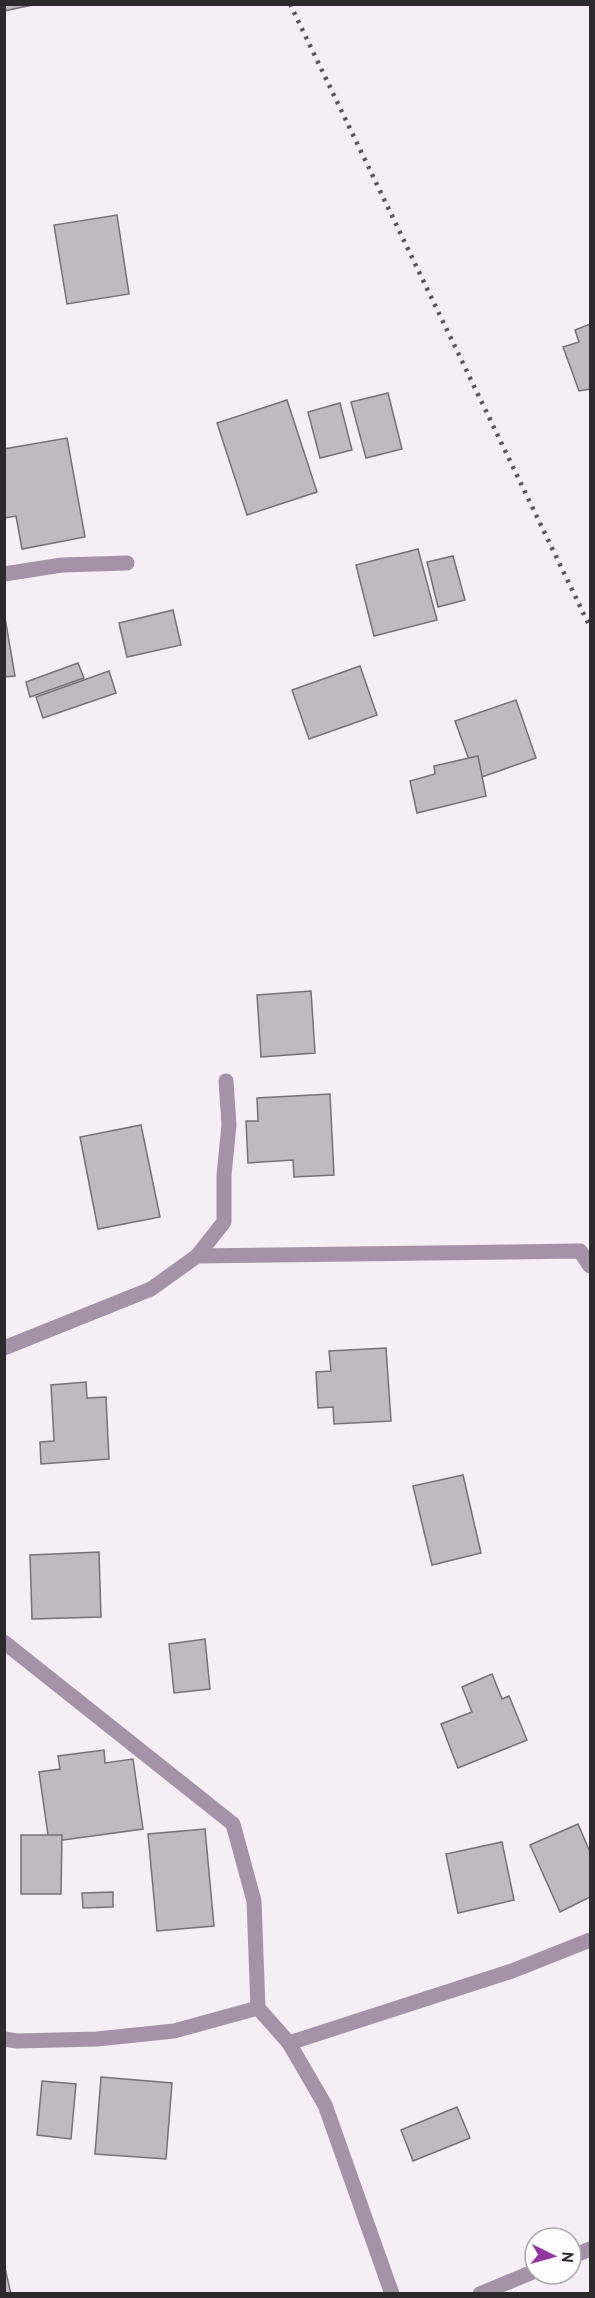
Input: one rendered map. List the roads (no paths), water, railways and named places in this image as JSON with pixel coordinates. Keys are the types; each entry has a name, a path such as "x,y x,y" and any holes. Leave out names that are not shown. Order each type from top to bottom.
{"street":[{"path":"4,573 62,565 127,563"},
{"path":"4,1348 151,1289 197,1256 224,1222 224,1175 229,1125 226,1081"},
{"path":"197,1256 580,1251 591,1266"},
{"path":"4,1642 233,1824 254,1901 258,2008 289,2043 325,2105 392,2294"},
{"path":"289,2043 512,1971 591,1940"},
{"path":"4,2039 17,2041 97,2039 174,2031 258,2008"},
{"path":"480,2294 523,2276"}],"railway":[{"path":"290,4 590,627"}]}
